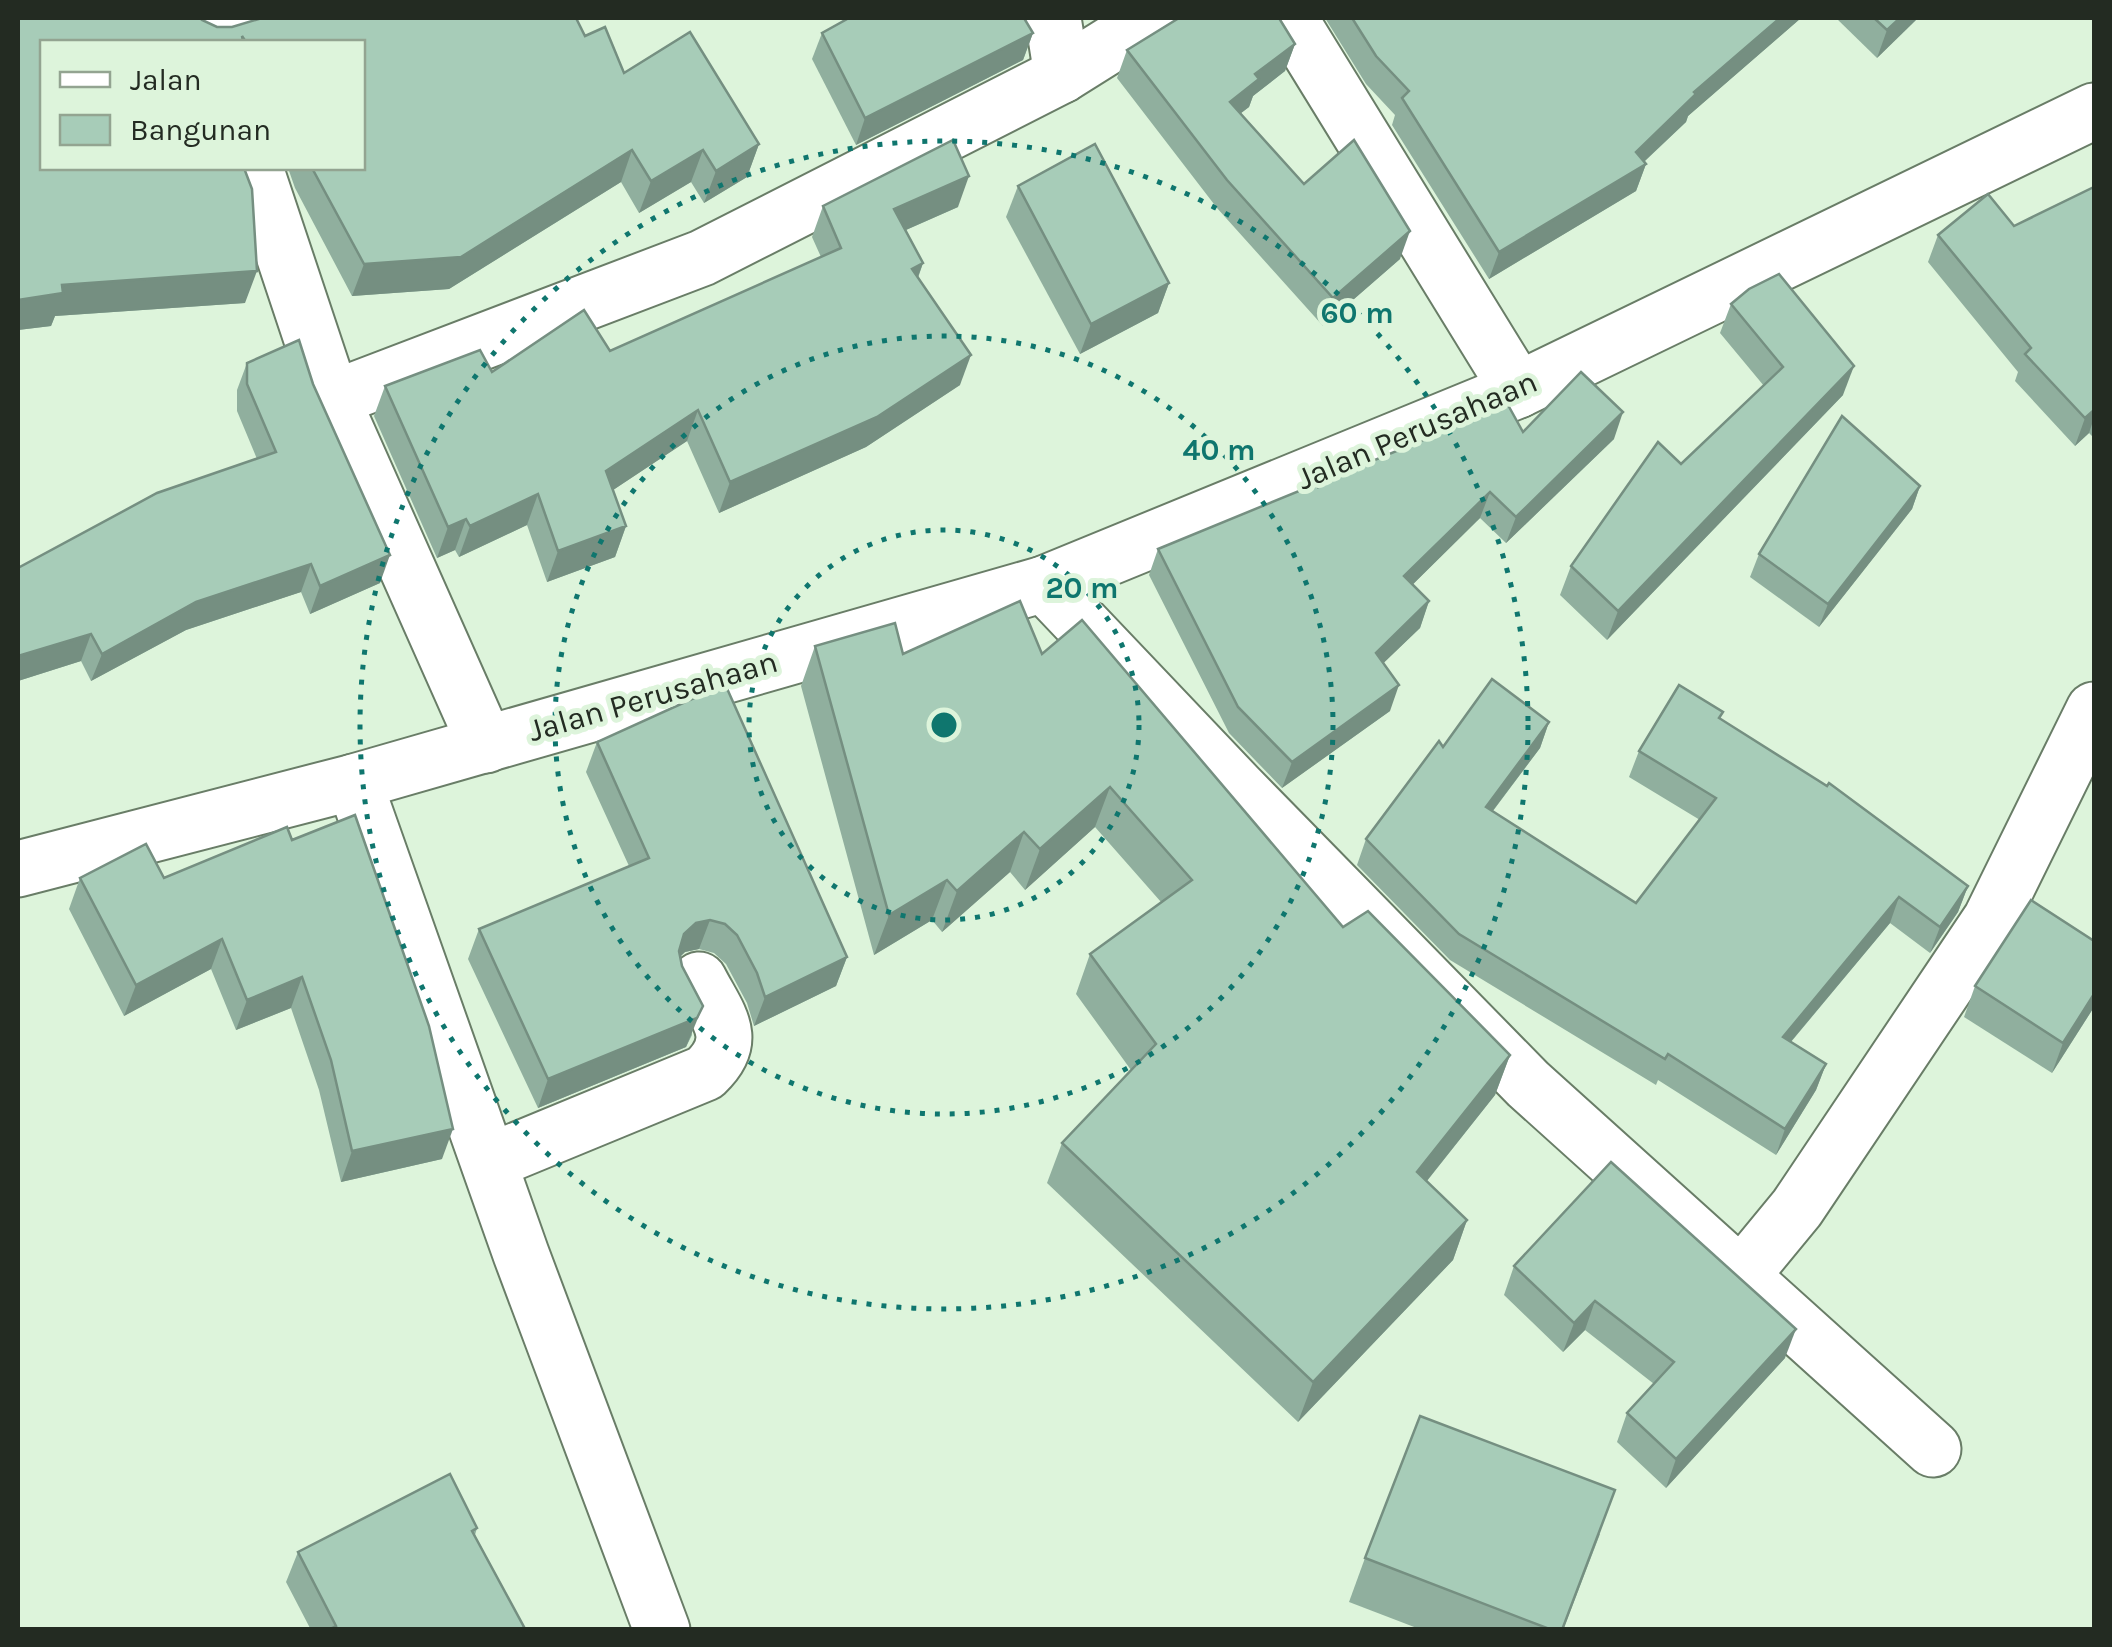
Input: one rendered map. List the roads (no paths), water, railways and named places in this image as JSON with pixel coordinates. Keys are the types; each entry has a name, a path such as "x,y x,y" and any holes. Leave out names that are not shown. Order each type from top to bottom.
{"street":[{"path":"1053,18 1062,75"},
{"path":"332,399 702,258 1062,75 1153,18"},
{"path":"1289,18 1518,390"},
{"name":"Jalan Perusahaan","path":"18,869 354,782 1044,584 1518,390 2094,111"},
{"path":"256,170 332,399 486,745"},
{"path":"1044,584 1528,1084 1933,1449"},
{"path":"1742,1276 1798,1208 1991,919 2094,710"},
{"path":"354,782 662,1630"},
{"path":"489,1162 705,1073 720,1059 726,1042 723,1027 699,980"}]}
